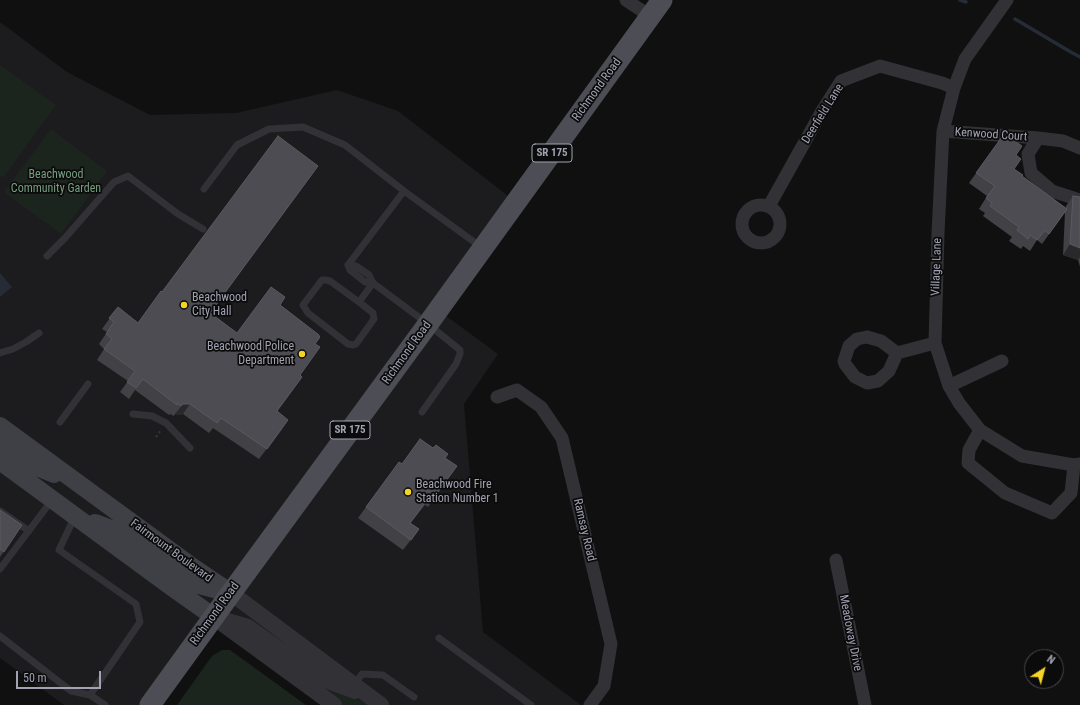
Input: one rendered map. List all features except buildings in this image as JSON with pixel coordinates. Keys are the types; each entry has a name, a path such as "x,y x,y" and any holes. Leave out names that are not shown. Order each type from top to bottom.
{"main road":[{"name":"Richmond Road","path":"150,705 656,8"},
{"name":"Fairmount Boulevard","path":"0,426 194,568 231,593"},
{"path":"0,445 22,461 82,486"},
{"path":"0,461 214,617"},
{"path":"75,516 119,532 188,582 231,593"}],"street":[{"path":"626,0 656,8"},
{"name":"Village Lane","path":"1007,0 965,59 954,88 943,131 935,343 949,386 980,430 1022,456 1077,465"},
{"name":"Deerfield Lane","path":"769,206 822,110 842,81 880,66 942,83 954,88"},
{"name":"Kenwood Court","path":"943,131 1038,138 1062,141 1080,148"},
{"name":"Kenwood Court","path":"1038,138 1028,154 1031,173 1052,191 1080,200"},
{"path":"897,353 935,343"},
{"path":"949,386 1002,361"},
{"name":"Ramsay Road","path":"497,398 517,390 541,407 562,438 611,644 604,686 590,705"},
{"path":"980,430 970,450 968,462 1005,492 1052,513 1071,493 1077,465"},
{"name":"Meadoway Drive","path":"836,560 865,705"},
{"name":"Fairmount Boulevard","path":"231,593 376,701"},
{"path":"214,617 248,627 320,678 376,701"},
{"path":"214,617 334,705"}],"lane":[{"path":"204,189 237,145 269,129 303,127 345,145 404,191 482,248"},
{"path":"47,256 65,238 114,182 128,176 178,214 203,229"},
{"path":"404,191 348,265 356,266 369,275 374,283 460,350 456,364 422,412"},
{"path":"322,280 330,281 359,302 373,313 374,319 356,344 353,345 348,344 308,313 303,305 322,280"},
{"path":"359,302 374,283"},
{"path":"0,353 13,349 39,333"},
{"path":"60,422 88,384"},
{"path":"133,414 152,416 166,423 190,448"},
{"path":"0,569 52,500"},
{"path":"0,511 29,531"},
{"path":"75,516 59,550 136,604 140,622 90,696"},
{"path":"0,636 71,692 90,696 106,705"},
{"path":"439,638 531,705"},
{"path":"354,685 362,674 383,675 414,697"}],"path":[{"path":"156,437 162,428"}],"shaded area":[{"path":"0,22 67,72 150,115 236,113 337,90 398,111 516,202 438,310 498,354 464,404 483,632 581,705 333,705 214,617 150,705 64,705 0,658"},
{"path":"0,273 12,287 0,297"}],"green space":[{"path":"0,65 56,105 3,178 0,175"},
{"name":"Beachwood Community Garden","path":"51,129 107,171 61,234 4,192"},
{"path":"222,650 230,650 306,705 177,705 212,656"},
{"path":"318,683 369,704 370,705 339,705"}],"waterway":[{"path":"960,0 966,2"},
{"path":"1015,19 1080,57"}],"place":[{"name":"Beachwood City Hall","path":"184,305"},
{"name":"Beachwood Police Department","path":"302,354"},
{"name":"Beachwood Fire Station Number 1","path":"408,492"}]}
